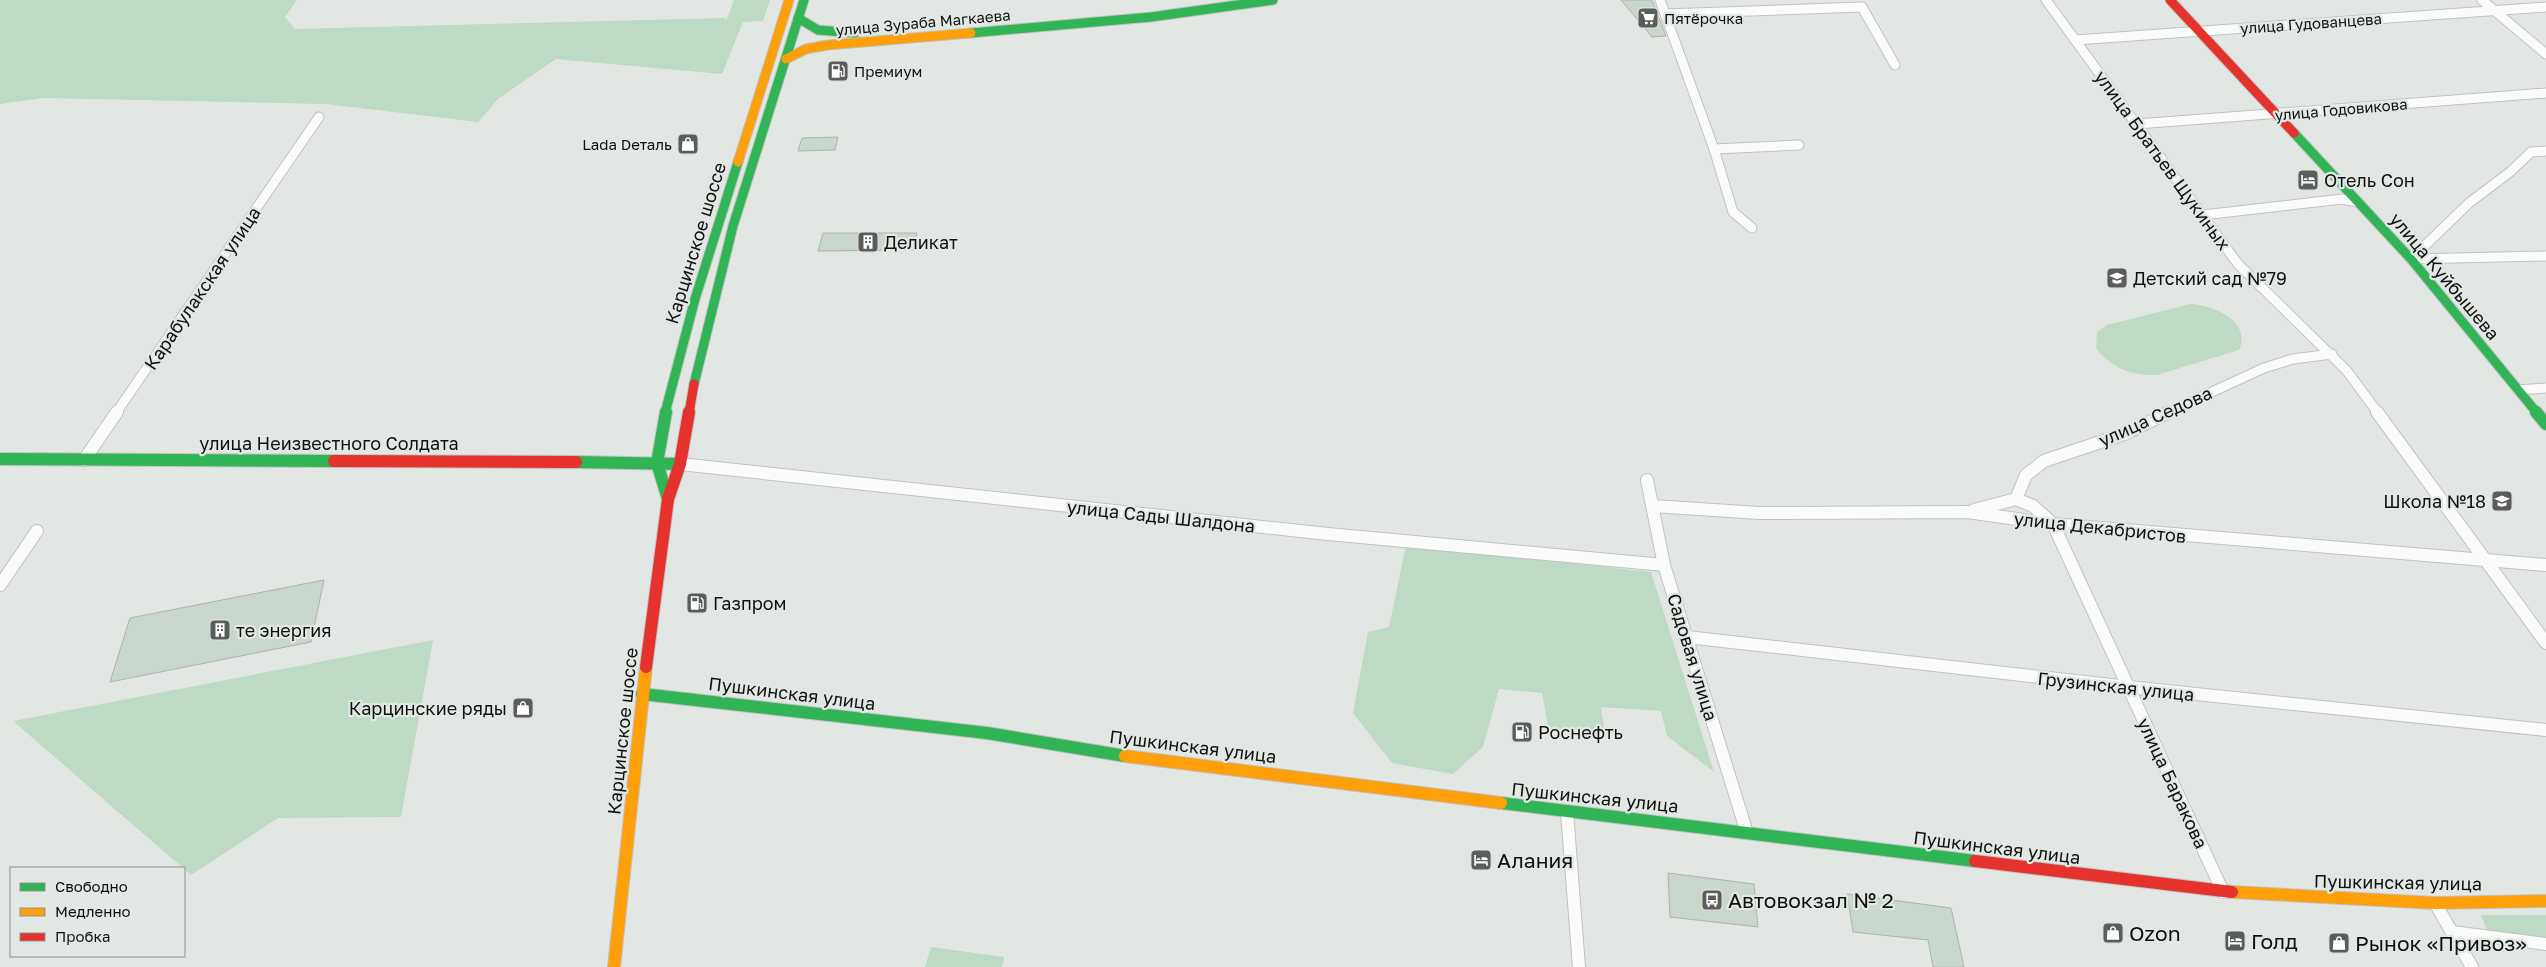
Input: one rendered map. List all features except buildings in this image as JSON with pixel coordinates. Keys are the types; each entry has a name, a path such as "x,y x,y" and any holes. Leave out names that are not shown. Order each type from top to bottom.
{"main road":[{"name":"Карцинское шоссе","path":"668,499 657,464 658,448 669,395 695,299 789,0"},
{"name":"Карцинское шоссе","path":"614,967 642,694 668,499 680,464 697,369 733,226 804,0"},
{"name":"улица Зураба Магкаева","path":"798,18 808,25 833,34 1133,12 1227,0"},
{"name":"улица Зураба Магкаева","path":"786,59 806,49 828,45 1151,17 1273,0"},
{"name":"улица Куйбышева","path":"2170,0 2411,259 2546,424"},
{"path":"781,24 783,30 792,36 828,45"},
{"path":"774,46 792,36 833,34"},
{"name":"улица Неизвестного Солдата","path":"0,460 657,464"},
{"name":"улица Сады Шалдона","path":"657,464 680,464"},
{"name":"Пушкинская улица","path":"642,694 987,733 1129,757 2224,892 2435,903 2546,901"}],"street":[{"path":"1660,0 1714,149 1733,212 1752,228"},
{"name":"улица Братьев Щукиных","path":"2046,0 2238,264 2332,354 2347,371 2546,643"},
{"path":"2482,0 2546,54"},
{"path":"1665,14 1862,7 1895,64"},
{"name":"улица Гудованцева","path":"2075,40 2546,7"},
{"name":"улица Годовикова","path":"2137,124 2266,116 2274,113 2546,93"},
{"name":"Карабулакская улица","path":"84,460 319,117"},
{"path":"1714,149 1799,145"},
{"path":"2411,259 2469,203 2510,172 2531,152 2546,151"},
{"path":"2203,215 2342,199 2358,202"},
{"path":"2411,259 2546,256"},
{"name":"улица Седова","path":"2016,499 2026,475 2044,461 2126,433 2198,397 2264,368 2292,359 2332,354"},
{"path":"2518,390 2546,388"},
{"name":"улица Сады Шалдона","path":"680,464 1328,534 1664,565"},
{"name":"Садовая улица","path":"1647,480 1664,565 1747,833"},
{"path":"1967,512 2016,499"},
{"name":"улица Баракова","path":"2016,499 2033,506 2053,524 2224,892"},
{"name":"улица Декабристов","path":"1653,506 1759,513 1967,512 2053,524 2546,565"},
{"path":"0,586 37,531"},
{"name":"Грузинская улица","path":"1687,637 2128,687 2546,730"},
{"path":"1567,812 1578,967"},
{"path":"2435,903 2472,967"},
{"path":"2452,932 2546,944"}],"green space":[{"path":"0,0 297,0 285,17 295,29 725,18 726,21 734,0 770,0 763,21 743,22 722,74 556,59 498,99 478,122 326,104 43,98 0,104"},
{"path":"2190,304 2219,311 2228,316 2240,331 2242,340 2239,350 2157,375 2148,375 2131,372 2115,366 2096,348 2097,332 2107,325"},
{"path":"1406,545 1651,572 1714,772 1667,736 1661,711 1601,707 1605,734 1549,730 1542,693 1499,689 1483,747 1453,774 1392,763 1353,713 1368,632 1389,627"},
{"path":"433,640 401,817 278,818 191,875 185,870 185,867 182,867 13,721"},
{"path":"2481,915 2546,915 2546,946 2490,937"},
{"path":"931,947 1004,957 1002,967 925,967"}],"traffic: fast":[{"path":"694,384 733,226 804,0"},
{"path":"971,33 1151,17 1273,0"},
{"path":"798,18 818,30 855,33"},
{"path":"2294,133 2411,259 2546,424"},
{"path":"668,499 657,463 658,448 671,386 695,299 738,162"},
{"path":"0,459 334,461"},
{"path":"576,462 680,464"},
{"path":"642,694 987,733 1125,756"},
{"path":"1501,803 1975,861"}],"traffic: slow":[{"path":"738,162 789,0"},
{"path":"786,59 806,49 828,45 971,33"},
{"path":"614,967 646,667"},
{"path":"1125,756 1501,803"},
{"path":"2232,892 2435,903 2546,901"}],"traffic: jam":[{"path":"2170,0 2294,133"},
{"path":"646,667 668,499 680,464 694,384"},
{"path":"334,461 576,462"},
{"path":"1975,861 2232,892"}],"place":[{"name":"Пятёрочка","path":"1648,18"},
{"name":"Премиум","path":"838,71"},
{"name":"Lada Dеталь","path":"688,144"},
{"name":"Отель Сон","path":"2308,180"},
{"name":"Деликат","path":"868,242"},
{"name":"Детский сад №79","path":"2117,278"},
{"name":"Школа №18","path":"2502,501"},
{"name":"Газпром","path":"697,603"},
{"name":"те энергия","path":"220,630"},
{"name":"Карцинские ряды","path":"523,708"},
{"name":"Роснефть","path":"1522,732"},
{"name":"Алания","path":"1481,860"},
{"name":"Автовокзал № 2","path":"1712,900"},
{"name":"Ozon","path":"2113,933"},
{"name":"Голд","path":"2235,941"},
{"name":"Рынок «Привоз»","path":"2339,943"}]}
